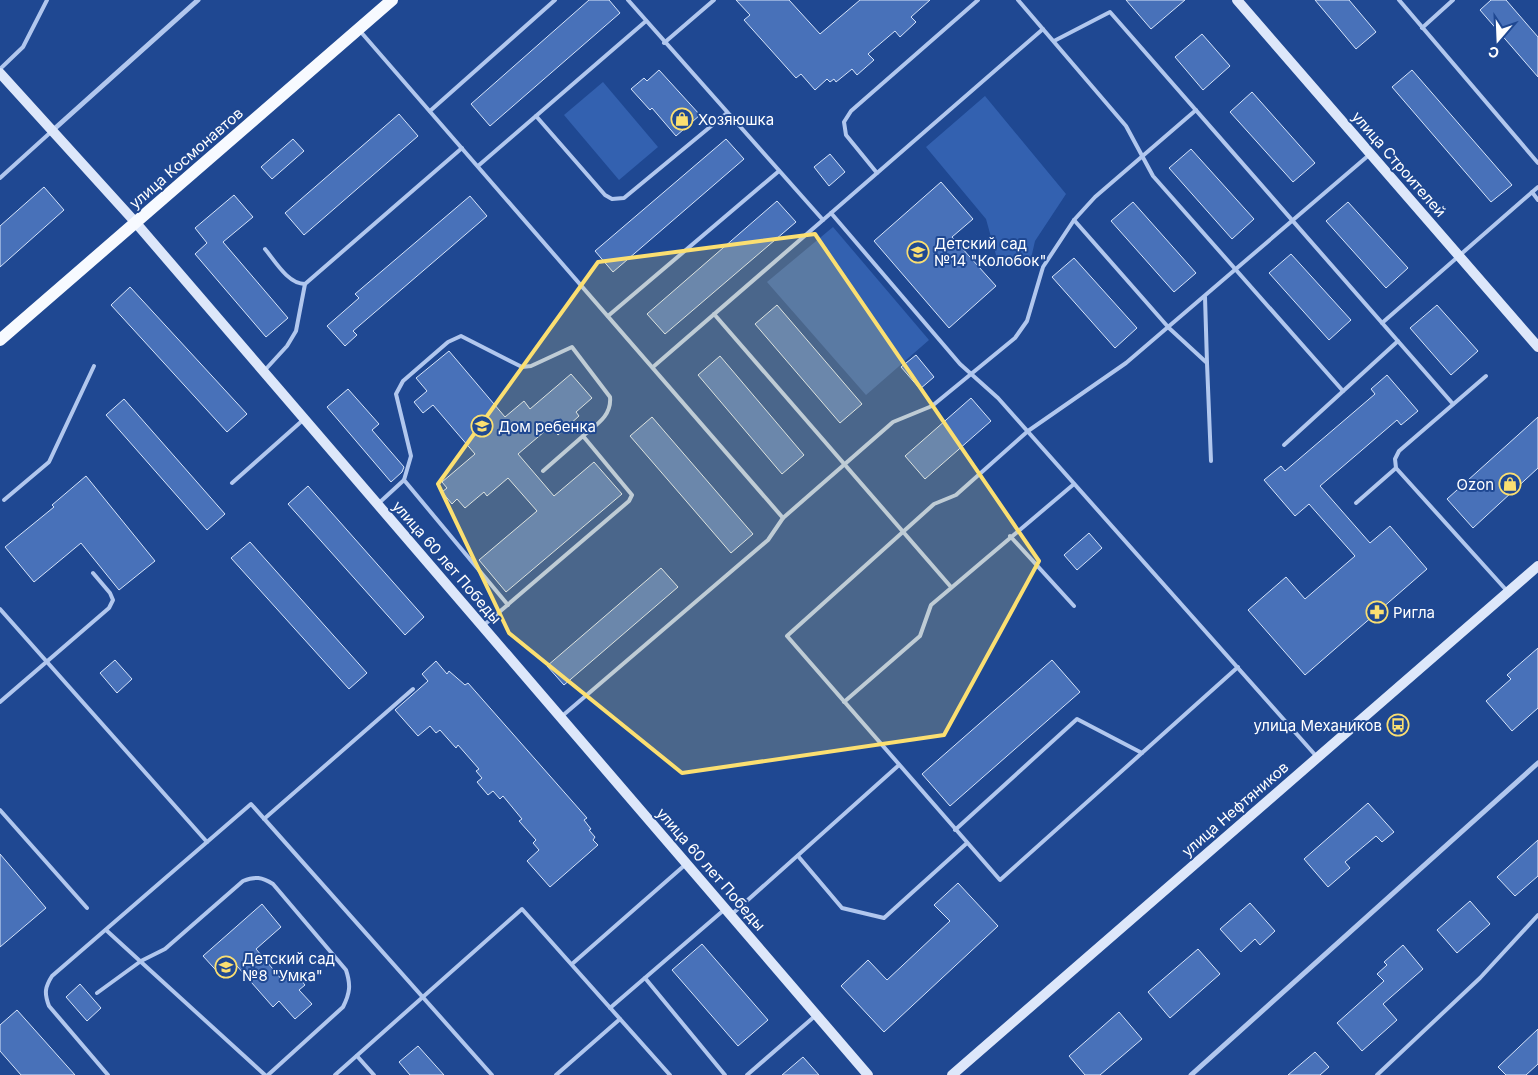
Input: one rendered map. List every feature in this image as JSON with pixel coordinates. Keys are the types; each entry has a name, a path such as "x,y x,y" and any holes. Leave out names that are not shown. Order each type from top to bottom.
{"main road":[{"name":"улица Космонавтов","path":"0,340 392,0"}],"street":[{"path":"52,131 198,0"},
{"name":"улица Строителей","path":"1237,0 1538,346"},
{"name":"улица 60 лет Победы","path":"0,72 136,223 868,1075"},
{"name":"улица Нефтяников","path":"952,1075 1538,566"},
{"path":"1191,1075 1538,763"}],"lane":[{"path":"0,69 23,47 47,0"},
{"path":"430,111 555,0"},
{"path":"628,0 664,43 823,220"},
{"path":"664,43 714,0"},
{"path":"877,173 846,135 844,122 851,111 978,0"},
{"path":"1018,0 1126,126 1154,176 1343,391"},
{"path":"1023,6 1025,0"},
{"path":"1399,0 1538,163"},
{"path":"1422,28 1453,0"},
{"path":"1054,41 1110,12 1453,404"},
{"path":"478,166 646,21"},
{"path":"359,29 783,518"},
{"path":"652,367 1043,29"},
{"path":"560,717 761,546 783,518 894,422 932,406 972,376 1023,329 1043,267 1074,220 1095,197 1196,110"},
{"path":"536,116 605,195 618,200 624,198 727,113"},
{"path":"0,178 52,131"},
{"path":"264,372 287,346 296,331 305,284 462,148"},
{"path":"1238,667 1000,880 787,636 934,504 956,495 1028,431 1113,373 1169,328 1370,154"},
{"path":"608,316 778,171"},
{"path":"1382,323 1538,187"},
{"path":"1532,192 1538,200"},
{"path":"831,213 972,376 998,398 1028,431 1317,757"},
{"path":"1074,220 1169,328 1207,363"},
{"path":"265,249 290,278 297,284 305,284"},
{"path":"1205,297 1211,461"},
{"path":"714,314 951,587"},
{"path":"377,504 404,480 411,456 396,394 398,388 403,381 448,342 460,336 522,367 531,366 572,347 610,397 609,410 604,418 543,470"},
{"path":"1284,445 1398,341"},
{"path":"4,500 49,462 94,366"},
{"path":"1486,376 1399,451 1395,460 1396,468 1508,592"},
{"path":"232,483 304,419"},
{"path":"482,626 629,501 632,495 583,436"},
{"path":"1356,503 1396,468"},
{"path":"404,480 508,605"},
{"path":"844,702 920,636 931,605 1010,536 1074,484"},
{"path":"1010,536 1074,606"},
{"path":"0,702 109,608 113,600 110,593 92,573"},
{"path":"0,609 207,842"},
{"path":"264,819 414,689"},
{"path":"955,830 1077,719 1142,753"},
{"path":"610,1008 798,856 899,765"},
{"path":"108,1075 49,1006 44,993 52,976 251,804 492,1075"},
{"path":"0,810 87,908"},
{"path":"798,856 842,908 884,918 967,843"},
{"path":"572,964 686,864"},
{"path":"97,992 141,961 165,949 243,882 252,878 263,878 273,884 346,970 350,982 349,995 343,1007 266,1075 141,961 106,930"},
{"path":"335,1075 522,909 670,1075"},
{"path":"1377,1075 1480,978 1538,916"},
{"path":"645,978 725,1075"},
{"path":"747,1075 816,1015"},
{"path":"556,1075 620,1019"},
{"path":"357,1056 374,1075"},
{"path":"661,1075 666,1071"}],"highlighted area":[{"path":"815,234 1039,561 944,735 682,773 509,633 438,484 598,262"}],"shaded area":[{"path":"603,82 658,147 619,180 564,115"},
{"path":"985,96 1066,194 1035,241 1030,263 1004,264 996,255 986,219 926,147"},
{"path":"833,227 929,340 866,395 767,282"}],"building":[{"path":"589,0 609,0 620,13 490,126 471,104"},
{"path":"736,0 789,0 820,34 860,0 930,0 911,17 916,22 900,37 895,31 868,54 874,60 857,75 852,69 836,82 834,79 830,82 827,79 815,90 801,74 796,78 744,20 750,15"},
{"path":"1126,0 1185,0 1151,29"},
{"path":"1315,0 1349,0 1376,32 1356,49"},
{"path":"1491,0 1506,0 1538,37 1538,77 1480,10"},
{"path":"1202,34 1230,66 1203,90 1175,57"},
{"path":"659,70 700,115 676,136 652,108 650,110 631,89 644,78 647,81"},
{"path":"1412,70 1512,185 1491,202 1392,87"},
{"path":"1252,92 1315,163 1293,182 1230,112"},
{"path":"399,114 418,136 304,235 285,213"},
{"path":"293,139 304,151 272,179 261,167"},
{"path":"726,139 744,159 613,272 595,251"},
{"path":"1191,149 1254,219 1232,239 1169,168"},
{"path":"830,154 845,172 829,186 814,167"},
{"path":"941,182 973,219 952,237 996,286 949,328 874,241"},
{"path":"44,187 64,210 0,267 0,226"},
{"path":"234,195 253,217 223,242 288,318 266,337 195,254 207,243 195,228"},
{"path":"470,196 487,216 353,331 357,335 345,346 327,326 359,298 355,294"},
{"path":"777,201 796,222 665,334 647,314"},
{"path":"1133,202 1196,273 1174,292 1111,221"},
{"path":"1348,202 1408,268 1386,288 1326,221"},
{"path":"1291,254 1351,320 1329,340 1269,273"},
{"path":"1074,258 1137,328 1115,348 1052,277"},
{"path":"130,287 247,414 227,432 111,305"},
{"path":"777,305 862,404 840,423 755,324"},
{"path":"1437,305 1478,351 1451,375 1410,328"},
{"path":"449,351 505,417 524,401 530,409 571,374 592,398 576,412 579,416 558,435 551,426 518,454 554,496 594,462 622,494 506,592 479,560 537,511 508,478 487,496 484,492 465,508 457,499 452,504 442,492 447,488 442,482 475,454 433,405 423,413 414,402 427,391 416,378"},
{"path":"916,355 934,377 920,389 901,367"},
{"path":"720,356 804,455 782,474 698,375"},
{"path":"1387,375 1418,411 1401,425 1397,420 1320,486 1370,543 1390,526 1427,569 1305,675 1248,610 1286,577 1305,599 1355,556 1309,504 1295,516 1264,480 1281,466 1285,471 1375,394 1371,389"},
{"path":"348,389 379,424 372,430 404,467 402,472 391,482 327,407"},
{"path":"971,398 991,421 925,479 905,456"},
{"path":"124,399 225,514 207,530 106,415"},
{"path":"652,417 753,534 731,553 630,436"},
{"path":"1538,417 1538,468 1473,528 1447,499"},
{"path":"86,476 155,561 119,590 81,543 34,582 5,547 54,507 52,505"},
{"path":"308,486 424,617 405,635 288,504"},
{"path":"1089,533 1102,548 1077,570 1064,555"},
{"path":"250,542 367,673 349,689 231,558"},
{"path":"661,568 678,587 564,685 547,666"},
{"path":"1538,648 1538,708 1512,731 1486,701 1511,679 1507,675"},
{"path":"115,660 132,679 117,693 100,673"},
{"path":"1052,660 1080,692 950,806 922,774"},
{"path":"436,661 447,674 449,671 465,685 468,683 587,818 584,820 595,837 593,840 598,845 550,887 527,861 539,850 533,843 536,840 519,821 522,819 503,796 500,799 493,791 488,795 477,782 482,778 476,771 479,769 458,745 456,748 440,730 436,733 430,726 418,736 395,710 428,681 422,674"},
{"path":"1368,803 1394,832 1382,842 1376,836 1345,862 1350,868 1328,887 1304,859"},
{"path":"1538,840 1538,876 1515,896 1497,877"},
{"path":"0,854 46,908 0,947"},
{"path":"958,883 998,926 884,1032 841,986 868,960 887,980 950,921 934,905"},
{"path":"1470,901 1490,924 1457,953 1437,930"},
{"path":"1250,903 1275,931 1260,945 1255,939 1241,952 1220,929"},
{"path":"262,904 281,927 256,949 283,981 294,972 305,985 299,990 312,1004 295,1019 279,1001 273,1007 237,966 223,978 203,956"},
{"path":"702,944 768,1020 738,1046 672,970"},
{"path":"1403,945 1423,969 1383,1004 1397,1020 1362,1051 1337,1023 1384,981 1377,974 1387,965 1384,962"},
{"path":"1198,949 1220,974 1170,1018 1148,992"},
{"path":"80,984 101,1008 87,1021 66,997"},
{"path":"17,1010 75,1075 21,1075 0,1051 0,1025"},
{"path":"1119,1012 1142,1039 1100,1075 1085,1075 1069,1056"},
{"path":"1538,1029 1538,1064 1526,1075 1506,1075 1498,1067"},
{"path":"418,1046 444,1075 410,1075 399,1062"},
{"path":"1315,1052 1329,1067 1320,1075 1288,1075"},
{"path":"803,1057 819,1075 782,1075"}],"place":[{"name":"Хозяюшка","path":"682,119"},
{"name":"Детский сад №14 \"Колобок\"","path":"918,252"},
{"name":"Дом ребенка","path":"482,426"},
{"name":"Ozon","path":"1510,484"},
{"name":"Ригла","path":"1377,612"},
{"name":"улица Механиков","path":"1398,725"},
{"name":"Детский сад №8 \"Умка\"","path":"226,967"}]}
